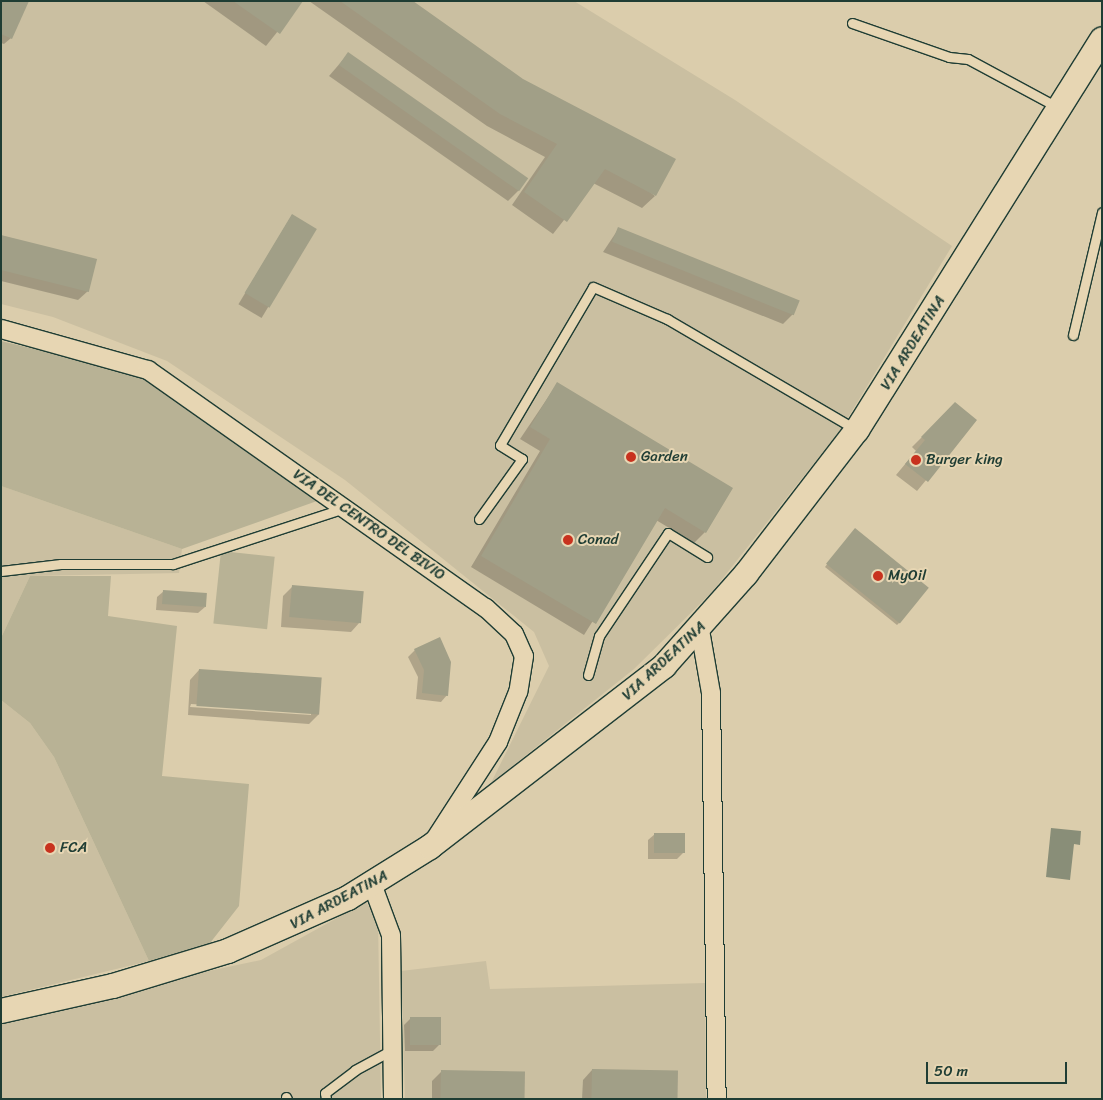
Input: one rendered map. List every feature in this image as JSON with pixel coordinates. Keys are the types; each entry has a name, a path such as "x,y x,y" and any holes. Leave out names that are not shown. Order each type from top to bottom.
{"main road":[{"name":"VIA ARDEATINA","path":"1,1012 113,986 228,951 302,921 372,884 430,847 622,701 700,630 857,430 1057,107 1102,40"}],"street":[{"name":"VIA DEL CENTRO DEL BIVIO","path":"1,329 148,370 486,608 514,634 523,650 518,692 498,742 430,847"},
{"path":"700,630 711,693 717,1099"},
{"path":"372,884 391,935 393,1099"}],"lane":[{"path":"852,23 949,57 968,59 1057,107"},
{"path":"1073,335 1102,212"},
{"path":"479,519 522,459 500,445 593,287 667,319 857,430"},
{"path":"1,572 61,564 173,564 346,508"},
{"path":"588,675 599,636 668,533 707,557"},
{"path":"326,1099 325,1093 355,1070 393,1050"}],"shaded area":[{"path":"1,1 574,1 735,100 952,246 841,429 711,593 634,669 491,783 549,666 534,632 345,480 167,361 53,317 1,304"},
{"path":"1,341 139,374 317,501 182,549 1,486"},
{"path":"1,486 182,549 179,573 30,576 1,638"},
{"path":"221,551 275,557 267,629 213,624"},
{"path":"30,576 111,576 108,616 177,626 162,776 249,784 239,906 210,943 149,961 54,757 30,723 1,700 1,638"},
{"name":"FCA","path":"1,700 30,723 54,757 149,961 1,997"},
{"path":"1051,828 1081,831 1080,845 1074,844 1070,880 1046,877"},
{"path":"366,902 378,920 381,1099 1,1099 1,1015 261,960"},
{"path":"486,961 490,989 705,983 706,1099 405,1099 401,971"}],"building":[{"path":"1,1 29,1 12,39 1,34"},
{"path":"233,1 303,1 280,34"},
{"path":"340,1 413,1 523,79 676,159 656,196 605,169 567,222 524,192 557,144 500,114"},
{"path":"348,52 528,178 519,191 339,65"},
{"path":"292,214 317,229 269,308 245,293"},
{"path":"618,227 800,300 794,315 612,242"},
{"path":"1,235 97,259 89,292 1,270"},
{"path":"557,382 733,488 706,533 665,508 596,624 481,556 550,439 530,427"},
{"path":"955,402 977,420 928,482 905,464 925,440 921,437"},
{"name":"MyOil","path":"855,528 929,588 900,624 826,564"},
{"path":"292,585 364,591 361,623 289,617"},
{"path":"163,590 207,593 206,607 162,604"},
{"path":"440,637 451,662 448,696 422,693 424,670 414,649"},
{"path":"199,669 322,678 319,714 196,706"},
{"path":"654,833 685,833 685,853 654,853"},
{"path":"410,1017 441,1017 441,1045 410,1045"},
{"path":"592,1069 678,1071 677,1099 591,1099"},
{"path":"441,1070 525,1071 525,1099 440,1099"}],"place":[{"name":"Garden","path":"631,457"},
{"name":"Burger king","path":"916,460"},
{"name":"Conad","path":"568,540"},
{"name":"MyOil","path":"878,576"},
{"name":"FCA","path":"50,848"}]}
